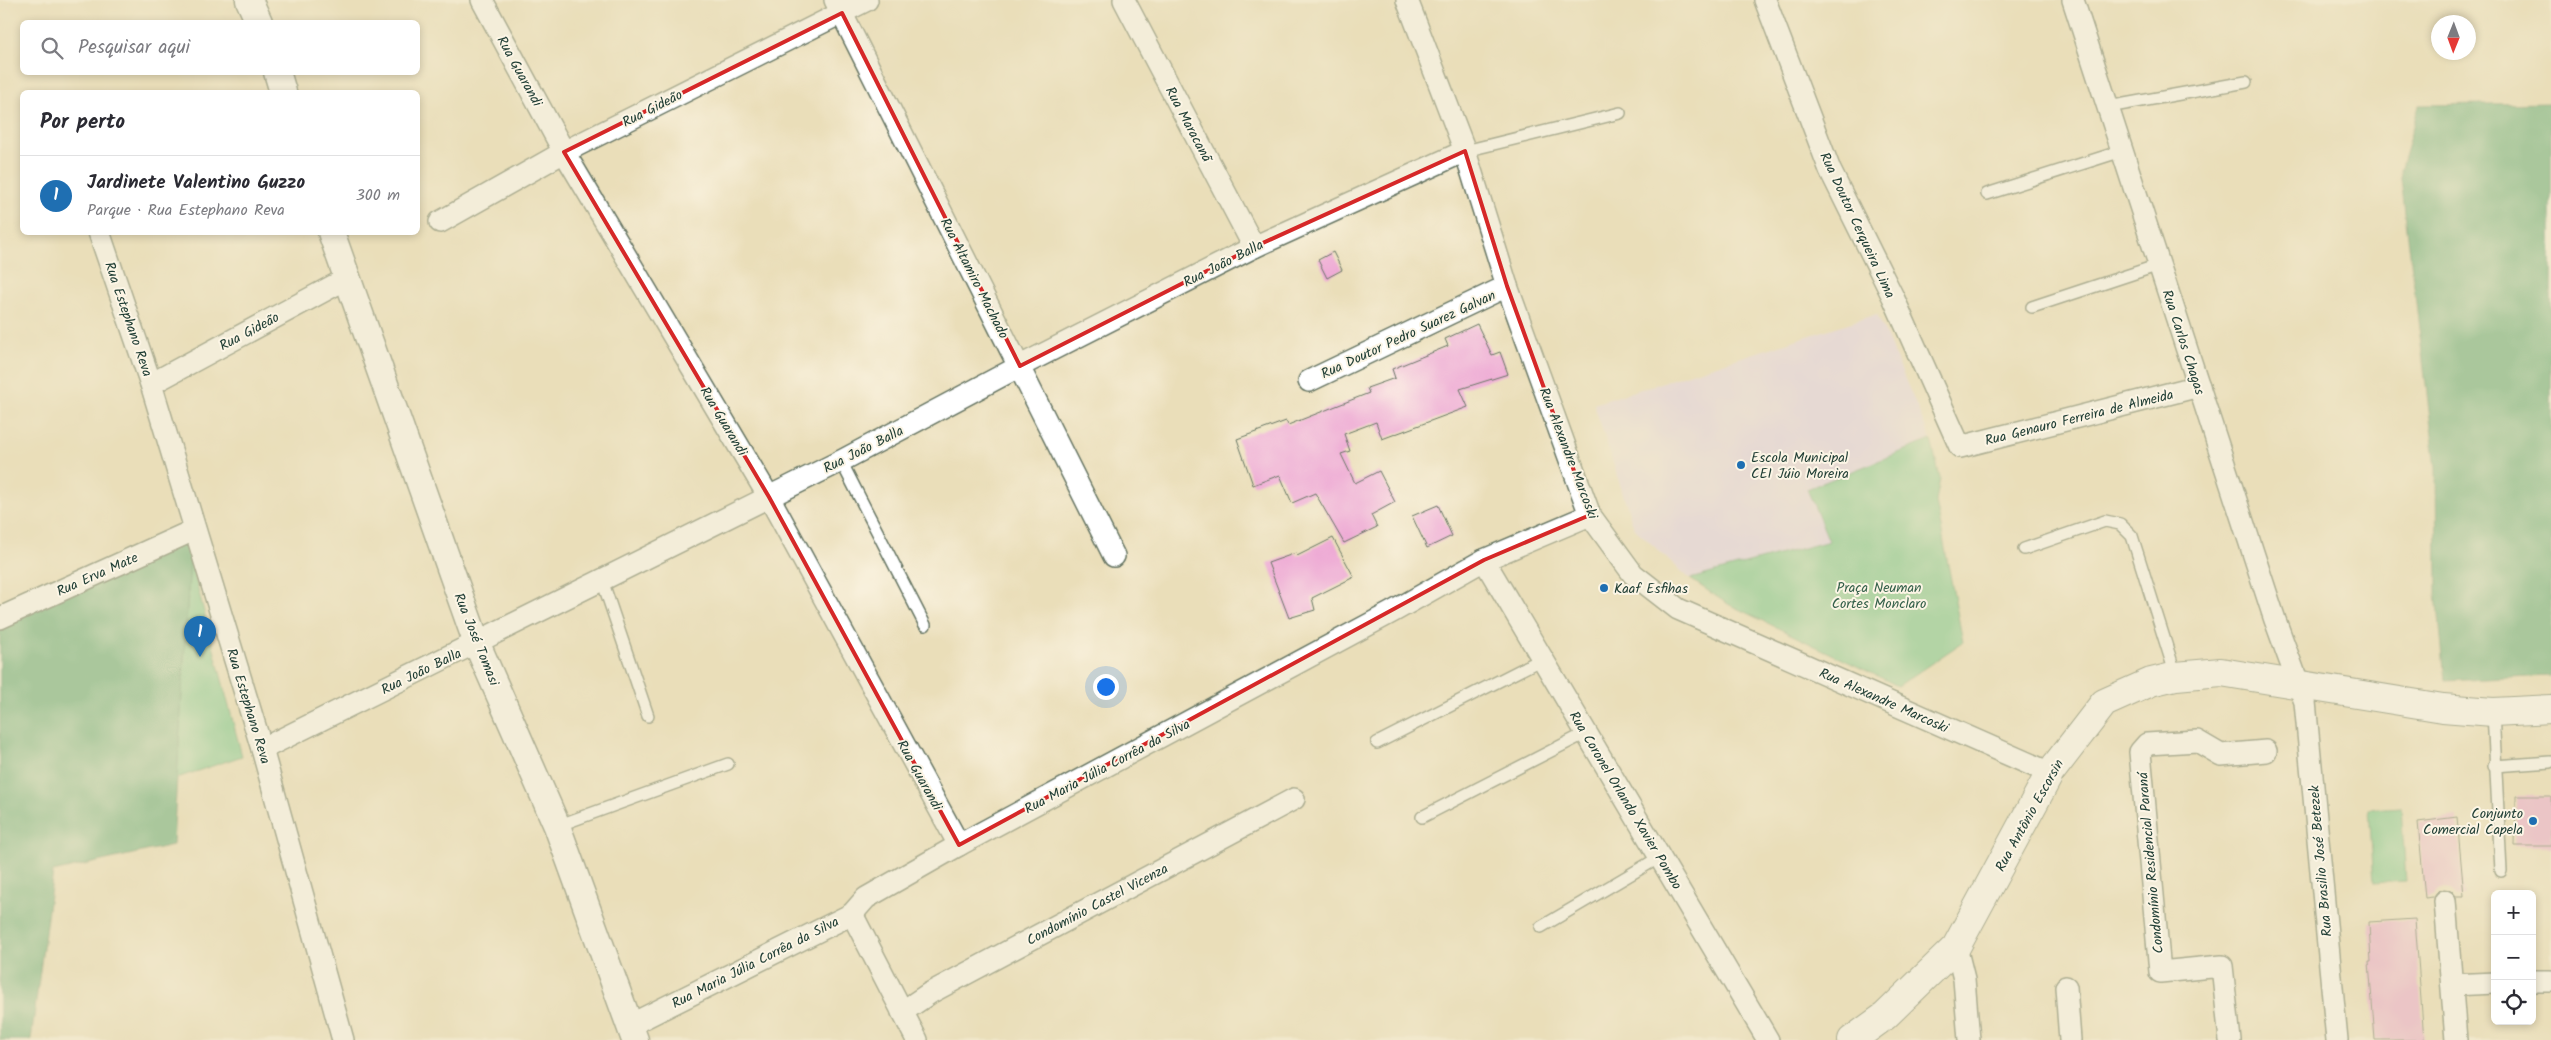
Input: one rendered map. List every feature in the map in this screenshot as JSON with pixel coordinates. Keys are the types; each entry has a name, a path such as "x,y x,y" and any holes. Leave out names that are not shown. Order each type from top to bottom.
{"main road":[{"name":"Rua Antônio Escorsin","path":"1853,1040 1885,1016 1956,947 2050,773 2104,704 2151,682 2176,676 2221,672 2299,683 2442,708 2493,712 2551,709"}],"street":[{"path":"249,0 258,20"},
{"name":"Rua Guarandi","path":"482,0 564,152 769,496 959,846"},
{"name":"Rua Gideão","path":"440,222 564,152 838,7 867,0"},
{"name":"Rua Maracanã","path":"1124,0 1254,247"},
{"name":"Rua Alexandre Marcoski","path":"1407,0 1465,150 1507,286 1590,514 1633,574 1678,608 2050,773"},
{"name":"Rua Doutor Cerqueira Lima","path":"1764,0 1830,170 1893,298 1960,447"},
{"name":"Rua Carlos Chagas","path":"2073,0 2275,620 2299,683"},
{"name":"Rua Altamiro Machado","path":"838,7 1114,556"},
{"path":"277,75 282,90"},
{"name":"Rua João Balla","path":"262,748 477,644 841,461 1020,366 1254,247 1465,150"},
{"name":"Rua Estephano Reva","path":"100,235 151,384 262,748 343,1040"},
{"name":"Rua José Tomasi","path":"332,235 477,644 557,826 633,1032"},
{"name":"Rua Gideão","path":"151,384 346,279"},
{"name":"Rua Doutor Pedro Suarez Galvan","path":"1310,381 1507,286"},
{"name":"Rua Genauro Ferreira de Almeida","path":"1960,447 2199,386"},
{"name":"Rua Maria Júlia Corrêa da Silva","path":"633,1032 852,914 866,898 959,846 1394,611 1484,560 1590,514"},
{"name":"Rua Erva Mate","path":"0,618 194,530"},
{"name":"Rua Coronel Orlando Xavier Pombo","path":"1484,560 1768,1040"},
{"name":"Rua Brasilio José Betezek","path":"2299,683 2305,702 2338,1040"},
{"name":"Condomínio Residencial Paraná","path":"2230,1040 2222,966 2160,972 2140,752 2147,744 2197,741 2221,754 2266,751"},
{"name":"Condomínio Castel Vicenza","path":"902,1012 930,993 1294,799"},
{"path":"2445,901 2456,1040"},
{"path":"852,914 917,1040"},
{"path":"1956,947 1964,979 1969,1040"},
{"path":"2536,982 2551,981"},
{"path":"2452,985 2491,983"},
{"path":"2066,987 2070,1040"}],"lane":[{"path":"2108,107 2246,82"},
{"path":"1465,150 1620,114"},
{"path":"1986,194 2122,151"},
{"path":"2032,306 2159,265"},
{"path":"841,461 924,625"},
{"path":"2024,549 2104,520 2120,524 2132,536 2176,676"},
{"path":"602,580 648,716"},
{"path":"1377,743 1542,659"},
{"path":"2493,712 2494,766 2501,871"},
{"path":"1422,818 1586,733"},
{"path":"2494,766 2551,762"},
{"path":"557,826 728,764"},
{"path":"1541,927 1660,857"}],"highlighted area":[{"path":"842,13 1020,366 1254,247 1465,151 1507,286 1590,515 1484,560 959,845 769,497 564,152"}],"shaded area":[{"name":"Escola Municipal CEI Júio Moreira","path":"1877,314 1931,440 1808,489 1829,541 1690,579 1634,528 1594,404"}],"green space":[{"path":"2551,103 2551,676 2445,681 2437,594 2436,468 2400,171 2419,105"},
{"name":"Praça Neuman Cortes Monclaro","path":"1931,440 1940,478 1936,502 1963,642 1898,686 1728,604 1690,579 1829,541 1807,489"},
{"path":"183,543 190,558 173,845 53,872 31,1040 0,1040 0,621"},
{"path":"190,558 242,756 177,778"},
{"path":"2401,807 2406,881 2374,883 2369,809"}],"building":[{"path":"1333,252 1342,270 1327,278 1318,260"},
{"path":"1477,324 1492,355 1500,352 1508,374 1460,389 1468,407 1382,439 1376,422 1344,434 1350,451 1341,454 1355,483 1379,471 1395,502 1371,515 1377,527 1344,543 1315,493 1292,503 1280,475 1253,485 1237,439 1286,421 1288,425 1369,393 1367,388 1395,378 1392,369 1448,346 1445,339"},
{"path":"1438,505 1452,536 1427,548 1412,516"},
{"path":"1333,538 1354,577 1312,598 1315,610 1289,618 1268,563 1296,553 1297,556"},
{"name":"Conjunto Comercial Capela","path":"2516,796 2551,796 2551,846 2515,846"},
{"path":"2457,817 2464,896 2456,896 2451,890 2444,889 2438,891 2433,897 2425,898 2418,822"},
{"path":"2415,919 2424,1040 2375,1040 2369,962 2371,962 2369,922"}],"place":[{"name":"Escola Municipal CEI Júio Moreira","path":"1741,465"},
{"name":"Kaaf Esfihas","path":"1604,588"},
{"name":"Jardinete Valentino Guzzo","path":"200,657"},
{"name":"Conjunto Comercial Capela","path":"2533,821"}]}
